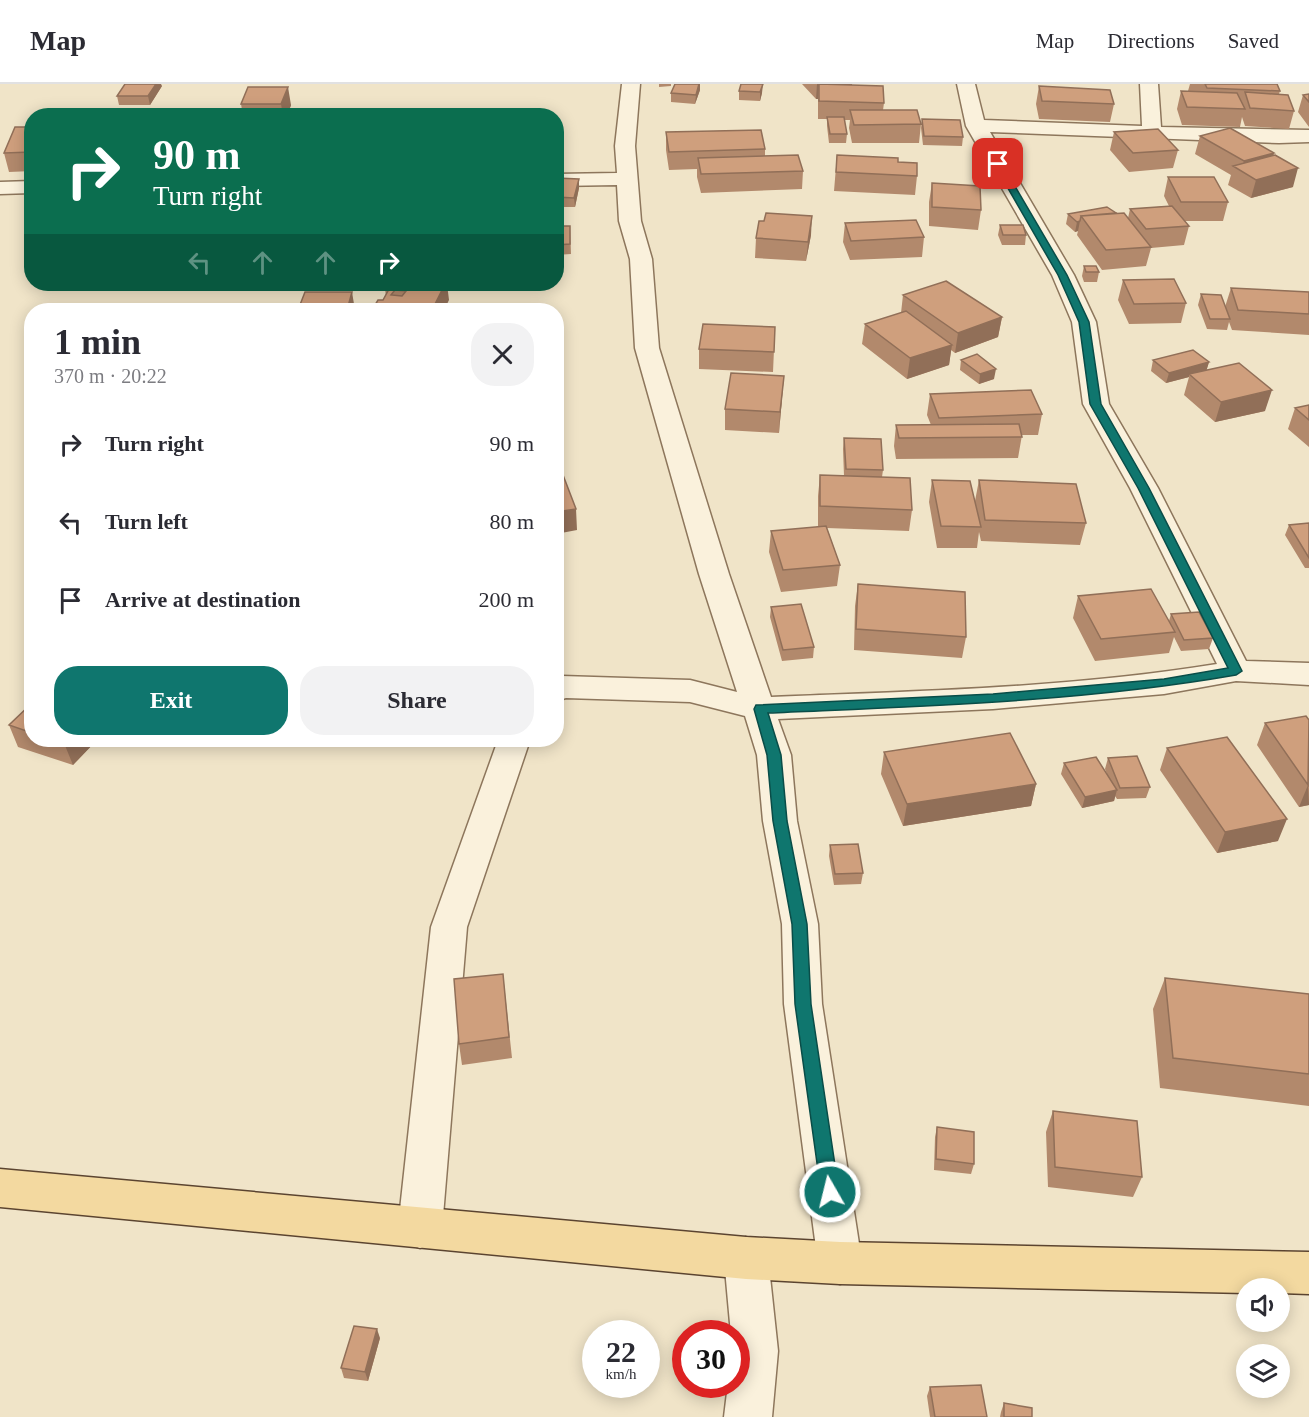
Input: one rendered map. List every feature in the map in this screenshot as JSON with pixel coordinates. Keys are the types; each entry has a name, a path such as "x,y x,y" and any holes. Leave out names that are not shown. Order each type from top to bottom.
{"main road":[{"path":"0,1188 746,1258 840,1263 1309,1273"}],"street":[{"path":"631,84 625,146 630,221 641,259 647,348 714,574 774,755 780,821 800,924 803,1004 840,1263"},
{"path":"966,84 976,126 1063,275 1084,322 1096,404 1144,488 1236,671"},
{"path":"1149,84 1152,133"},
{"path":"976,126 1309,136"},
{"path":"564,180 628,179"},
{"path":"0,188 24,187"},
{"path":"564,687 690,691 760,709 1005,697 1164,683 1236,671 1309,674"},
{"path":"420,1228 449,927 512,747"},
{"path":"746,1258 755,1350 748,1417"}],"building":[{"path":"125,84 156,84 148,96 117,96"},
{"path":"675,84 699,84 696,95 671,93"},
{"path":"741,84 763,84 760,92 739,91"},
{"path":"819,84 883,86 884,103 819,101"},
{"path":"1205,84 1277,84 1280,91 1207,88"},
{"path":"1039,86 1110,90 1114,104 1042,101"},
{"path":"248,87 288,87 281,104 241,104"},
{"path":"1181,91 1237,93 1245,109 1187,107"},
{"path":"1245,92 1288,95 1294,111 1250,108"},
{"path":"1309,94 1309,102 1303,95"},
{"path":"850,110 917,110 921,124 854,125"},
{"path":"827,117 844,117 847,134 830,134"},
{"path":"922,119 960,120 963,137 924,136"},
{"path":"15,127 24,127 24,152 4,153"},
{"path":"1230,128 1274,153 1244,161 1200,136"},
{"path":"1158,129 1178,150 1133,153 1114,132"},
{"path":"761,130 765,149 669,152 666,132"},
{"path":"798,155 803,171 701,174 698,158"},
{"path":"837,155 898,158 898,162 917,163 917,176 836,172"},
{"path":"1275,155 1298,168 1256,180 1233,166"},
{"path":"1168,177 1214,177 1228,202 1181,202"},
{"path":"564,178 579,179 574,198 564,197"},
{"path":"932,183 980,186 981,210 932,207"},
{"path":"1172,206 1189,226 1146,229 1130,209"},
{"path":"1107,207 1116,213 1081,216 1080,221 1077,222 1068,214"},
{"path":"766,213 812,216 808,242 756,238 759,221 764,221"},
{"path":"1124,213 1151,247 1106,250 1081,216"},
{"path":"916,220 924,237 851,241 845,223"},
{"path":"1000,225 1023,225 1026,235 1003,235"},
{"path":"564,226 570,226 570,244 564,244"},
{"path":"1084,266 1096,266 1099,272 1086,272"},
{"path":"1174,279 1186,303 1134,304 1123,280"},
{"path":"946,281 1002,317 958,333 903,295"},
{"path":"1231,288 1309,292 1309,314 1238,310"},
{"path":"388,291 394,291 391,295 402,296 406,291 442,291 436,303 376,303 378,300 383,300"},
{"path":"305,292 352,292 349,303 301,303"},
{"path":"1201,294 1221,295 1230,319 1210,319"},
{"path":"906,311 952,345 910,358 865,324"},
{"path":"703,324 775,327 774,352 699,349"},
{"path":"1193,350 1209,362 1169,373 1153,360"},
{"path":"977,354 996,369 980,374 961,360"},
{"path":"1239,363 1272,390 1221,402 1189,374"},
{"path":"731,373 784,376 780,412 725,409"},
{"path":"1031,390 1042,414 939,418 930,394"},
{"path":"1309,405 1309,420 1295,408"},
{"path":"1019,424 1022,437 899,438 896,425"},
{"path":"844,438 881,439 883,470 846,469"},
{"path":"820,475 910,478 912,510 820,506"},
{"path":"564,478 576,509 564,511"},
{"path":"932,480 970,481 981,527 941,526"},
{"path":"979,480 1076,484 1086,523 985,520"},
{"path":"1309,523 1309,558 1289,525"},
{"path":"826,526 840,565 783,570 771,531"},
{"path":"858,584 965,592 966,637 856,629"},
{"path":"1151,589 1175,632 1101,639 1078,596"},
{"path":"801,604 814,647 783,650 771,607"},
{"path":"1199,612 1213,638 1184,640 1171,614"},
{"path":"24,711 24,730 9,725"},
{"path":"1306,716 1309,720 1308,785 1265,723"},
{"path":"1010,733 1036,784 907,804 884,752"},
{"path":"1227,737 1287,819 1225,832 1167,748"},
{"path":"1137,756 1150,787 1120,788 1108,758"},
{"path":"1096,757 1117,790 1085,797 1064,763"},
{"path":"858,844 863,873 835,874 830,845"},
{"path":"503,974 509,1037 459,1044 454,979"},
{"path":"1165,978 1309,994 1309,1074 1173,1058"},
{"path":"1053,1111 1137,1121 1142,1177 1055,1167"},
{"path":"937,1127 974,1132 974,1164 936,1159"},
{"path":"354,1326 377,1329 365,1372 341,1368"},
{"path":"981,1385 987,1417 935,1417 930,1387"},
{"path":"1004,1403 1032,1408 1032,1417 1004,1417"}],"route":[{"path":"830,1192 803,1004 800,924 780,821 774,755 760,709 993,698 1164,683 1236,671 1144,488 1096,404 1084,322 1063,275 998,164"}]}
